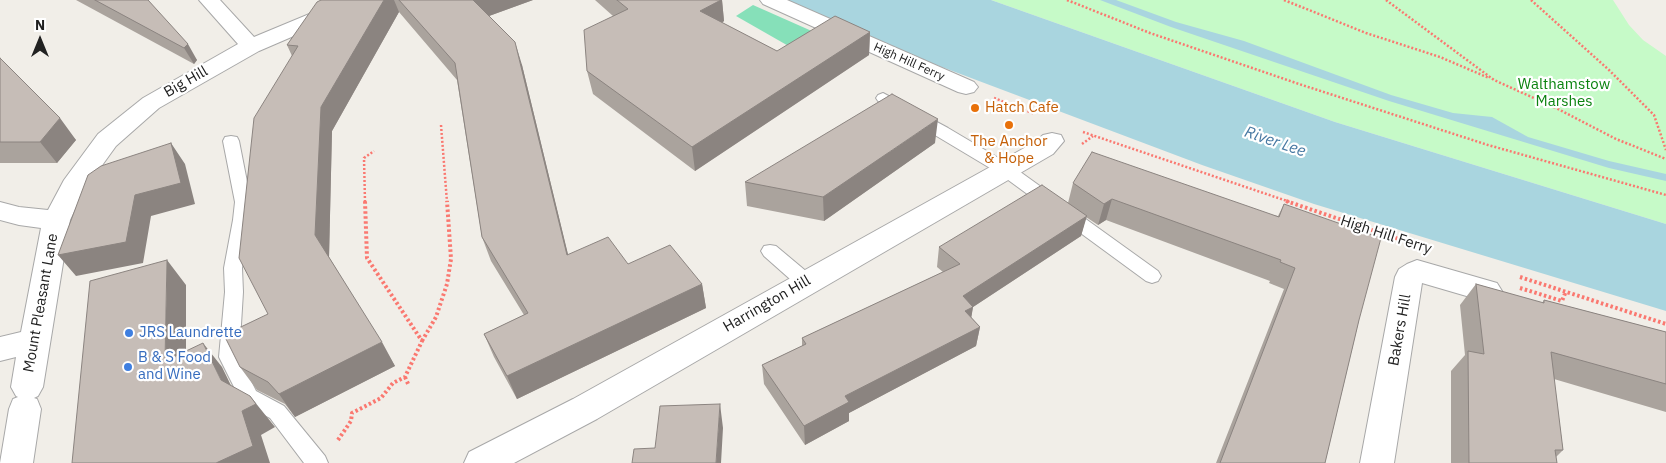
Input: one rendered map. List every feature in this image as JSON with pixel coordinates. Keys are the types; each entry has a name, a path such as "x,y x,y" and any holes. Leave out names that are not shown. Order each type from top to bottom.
{"street":[{"path":"209,0 251,46"},
{"name":"Big Hill","path":"56,220 73,186 107,140 151,103 251,46 361,0"},
{"name":"High Hill Ferry","path":"770,0 966,87"},
{"name":"Harrington Hill","path":"481,463 585,410 1052,142"},
{"path":"0,211 19,216 56,220"},
{"name":"Mount Pleasant Lane","path":"16,463 34,341 56,220"},
{"name":"Bakers Hill","path":"1377,463 1409,277 1416,272 1487,292"},
{"path":"0,349 34,341"}],"lane":[{"path":"882,98 942,131 1006,170 1063,214 1152,276"},
{"path":"231,141 243,202 242,220 233,268 234,292 229,357 249,397 277,412 317,463"},
{"path":"770,251 806,282"}],"path":[{"path":"1067,0 1150,33 1488,146 1666,195"},
{"path":"1284,0 1366,33 1440,57 1556,108 1616,139 1666,159"},
{"path":"1386,0 1494,80"},
{"path":"1531,0 1609,70 1654,115 1666,150"},
{"path":"337,442 351,421 352,413 381,398 393,383 405,377 422,341 436,318 448,284 452,260 441,124"},
{"name":"High Hill Ferry","path":"1108,141 1409,242"},
{"path":"374,152 364,158 367,258 422,341"},
{"path":"1328,224 1329,216"},
{"path":"1510,274 1666,324"},
{"path":"1487,292 1493,283 1498,281 1562,301 1566,292"},
{"path":"405,377 409,386"}],"green space":[{"name":"Walthamstow Marshes","path":"991,0 1613,0 1629,25 1643,40 1666,56 1666,224 1335,122"},
{"path":"753,5 832,40 806,56 736,16"}],"water":[{"name":"River Lee","path":"787,0 991,0 1335,122 1666,224 1666,311 1314,204 1202,165 902,52"},
{"path":"1100,0 1116,0 1176,22 1244,41 1391,95 1453,113 1492,117 1528,137 1609,161 1666,174 1666,181 1609,168 1389,101 1171,27"}],"building":[{"path":"95,0 148,0 188,44 184,48"},
{"path":"321,0 384,0 321,107 315,235 382,342 279,394 268,382 240,367 224,335 268,314 239,258 254,118 298,46 287,45 317,2"},
{"path":"399,0 473,0 515,42 567,255 608,237 628,264 670,245 702,284 507,376 484,334 528,313 482,237 455,63"},
{"path":"617,0 721,0 700,11 777,51 835,16 870,32 692,147 587,71 584,30 628,9"},
{"path":"0,58 60,118 40,142 0,142"},
{"path":"892,94 938,119 823,197 745,182"},
{"path":"171,143 181,183 135,195 126,242 58,255 88,175 101,166"},
{"path":"1092,152 1279,217 1284,204 1381,238 1359,320 1325,463 1220,463 1295,268 1280,262 1281,260 1112,199 1104,204 1073,183"},
{"path":"1042,185 1087,216 963,296 973,307 965,311 980,327 845,396 849,402 804,426 762,365 806,344 802,338 960,264 939,247"},
{"path":"167,260 165,361 203,343 221,380 250,396 256,404 242,411 253,446 216,463 72,463 90,281"},
{"path":"1476,284 1544,303 1544,300 1666,332 1666,384 1551,352 1563,450 1555,450 1557,463 1469,463 1468,351 1484,354"},
{"path":"720,404 716,463 632,463 634,449 655,448 660,406"}],"place":[{"name":"Hatch Cafe","path":"975,108"},
{"name":"The Anchor & Hope","path":"1009,125"},
{"name":"JRS Laundrette","path":"129,333"},
{"name":"B & S Food and Wine","path":"128,367"}]}
